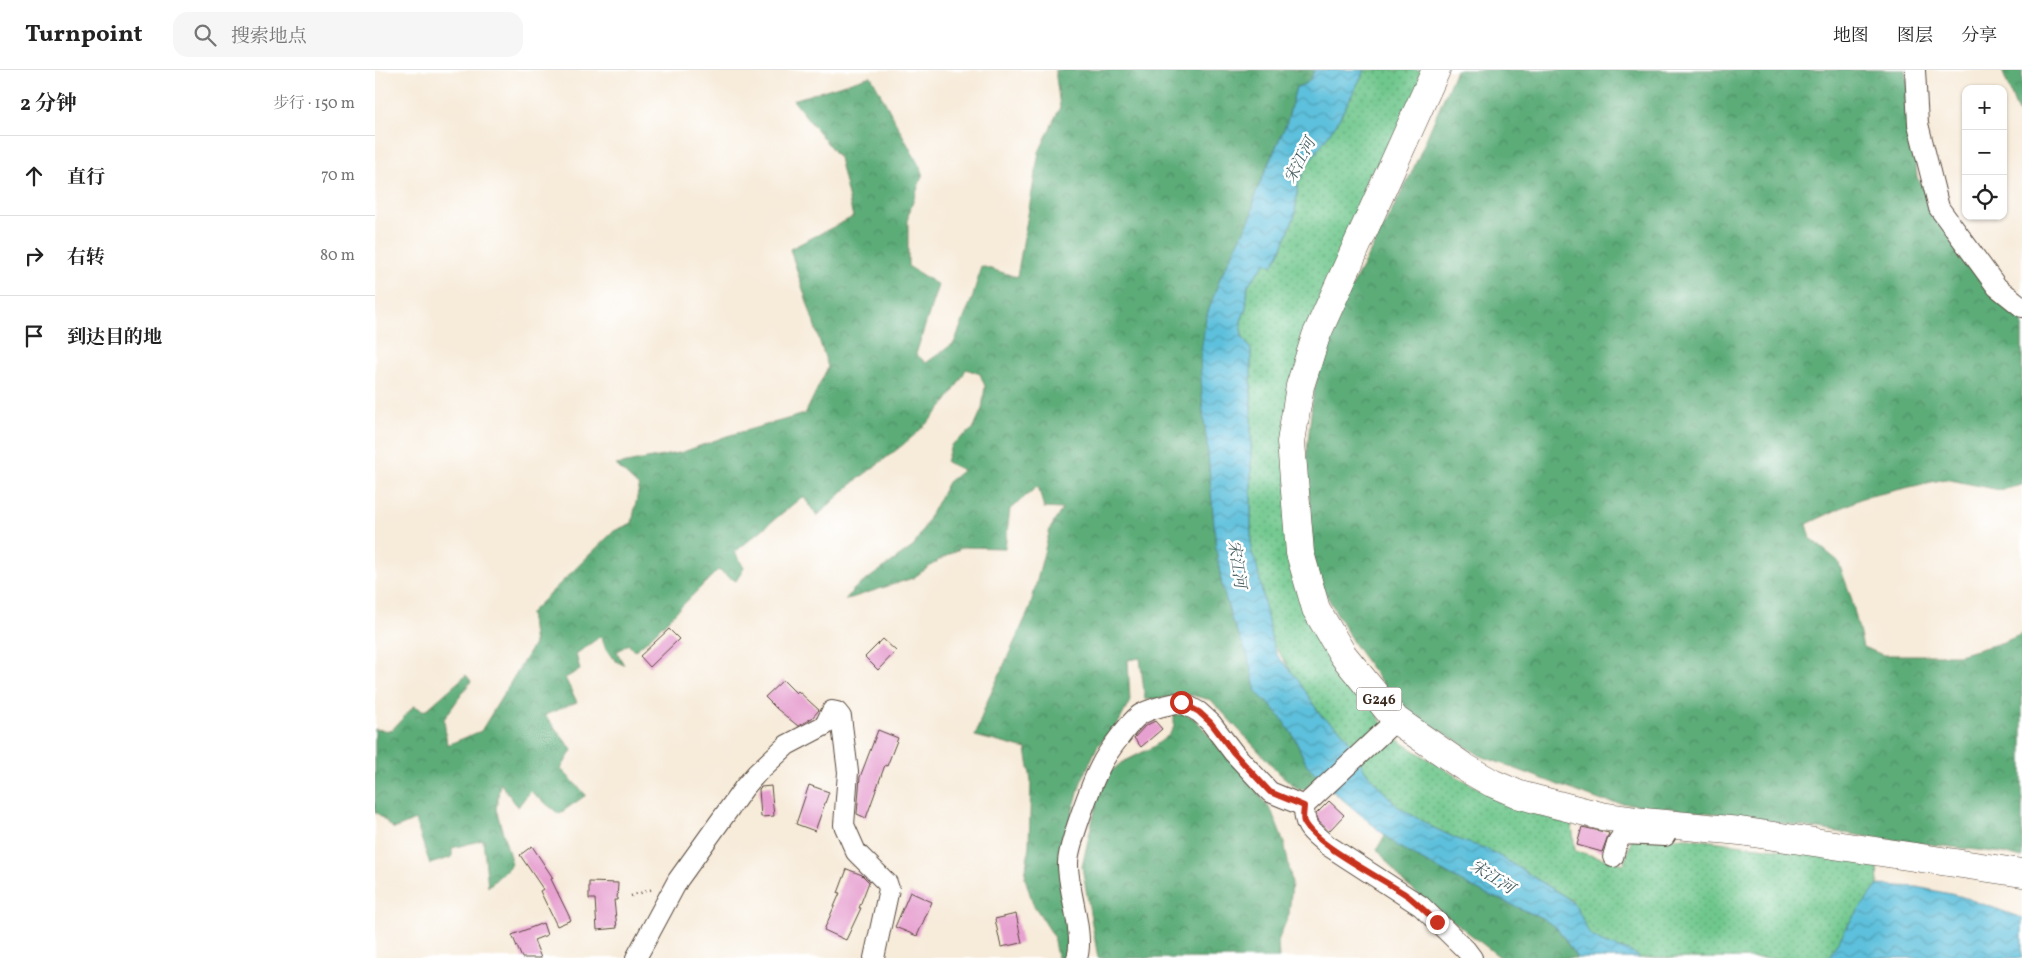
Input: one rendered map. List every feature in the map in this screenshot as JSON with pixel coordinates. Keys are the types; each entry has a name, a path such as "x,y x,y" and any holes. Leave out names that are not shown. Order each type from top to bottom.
{"highway":[{"name":"G246","path":"1436,70 1316,336 1300,386 1291,442 1300,553 1316,609 1343,655 1396,720 1464,767 1492,783 1520,795 1601,816 1693,828 1740,831 2022,873"}],"street":[{"path":"1915,70 1918,124 1939,208 1997,287 2022,307"},
{"path":"1077,958 1077,931 1068,863 1088,798 1101,765 1140,714 1181,702 1199,712 1211,723 1233,752 1270,792 1304,806"},
{"path":"635,958 678,880 744,788 757,772 787,745 825,725 832,711 837,712 841,717 848,772 844,825 856,852 887,883 889,889 874,958"},
{"path":"1396,720 1304,806 1304,821 1314,833 1369,874 1421,906 1472,958"},
{"path":"1613,856 1617,843 1623,834 1662,836 1680,834 1693,828"}],"green space":[{"path":"1055,70 1314,70 1308,82 1296,87 1287,122 1256,192 1251,217 1221,276 1206,318 1203,412 1216,549 1222,586 1232,621 1247,653 1256,692 1276,711 1293,735 1307,765 1320,778 1312,787 1299,790 1279,773 1211,700 1190,695 1145,700 1140,658 1128,660 1130,701 1119,722 1097,747 1081,782 1068,828 1067,947 1065,958 1057,958 1053,935 1033,904 1025,878 1029,845 1031,781 1026,749 975,736 986,704 1030,608 1050,529 1062,509 1044,508 1038,486 1010,509 1005,548 963,547 939,560 913,578 845,600 854,589 914,546 948,482 963,470 946,462 951,445 973,429 982,409 985,386 980,374 966,369 945,404 904,444 852,484 817,516 803,496 735,552 744,568 736,581 718,570 649,639 634,651 628,644 617,652 624,665 612,657 601,636 576,654 580,670 565,678 577,702 545,715 572,750 561,769 586,795 559,814 530,791 518,807 500,783 496,809 512,864 488,887 483,840 452,848 452,857 430,864 415,820 394,829 375,813 375,729 391,731 414,706 425,711 466,675 471,681 444,719 447,745 481,731 534,644 530,613 614,531 632,523 639,487 616,465 683,452 727,436 805,414 828,367 790,249 853,217 839,158 793,100 871,76 923,173 908,216 908,266 938,285 916,354 926,363 954,343 973,296 981,266 1017,277 1039,152 1060,107"},
{"path":"1365,70 1428,70 1317,317 1289,522 1380,720 1404,744 1454,775 1514,807 1572,825 1575,851 1624,864 1632,839 1688,838 1877,862 1878,885 1852,919 1828,958 1640,958 1635,954 1602,942 1588,931 1571,900 1488,849 1462,841 1434,828 1397,806 1366,772 1346,736 1339,728 1321,716 1272,642 1257,566 1251,550 1251,350 1242,336 1241,321 1246,308 1248,285 1266,262 1272,265 1281,250 1295,215 1298,183 1309,161 1337,123"},
{"path":"1456,70 1905,70 1908,83 1917,177 1956,247 2022,319 2022,485 2000,490 1945,479 1862,498 1807,524 1811,539 1838,561 1851,597 1863,647 1883,655 1959,655 2004,642 2022,634 2022,858 2002,853 1869,837 1737,816 1602,801 1481,756 1397,704 1354,644 1315,575 1306,460 1313,395 1327,334 1411,174"},
{"path":"2002,70 2022,70 2022,120 2017,110"},
{"path":"1186,714 1195,719 1251,783 1272,812 1285,846 1292,883 1289,914 1278,941 1279,958 1098,958 1082,867 1100,787 1108,774 1121,763 1153,747 1169,735 1174,727 1174,715"},
{"path":"1385,835 1399,847 1475,889 1542,918 1558,929 1577,958 1501,958 1404,883 1377,849"}],"water":[{"name":"宋江河","path":"1314,70 1365,70 1337,123 1309,162 1298,183 1295,215 1281,250 1272,266 1266,262 1248,285 1246,308 1241,321 1242,336 1251,350 1251,550 1257,566 1272,642 1277,655 1297,678 1321,716 1339,728 1346,736 1366,772 1397,806 1434,828 1462,841 1488,849 1564,896 1576,907 1587,930 1593,936 1602,942 1635,954 1640,958 1577,958 1558,929 1542,918 1475,889 1399,847 1335,793 1307,765 1293,735 1276,711 1256,692 1247,653 1232,621 1222,586 1216,549 1203,412 1200,358 1206,318 1221,276 1251,217 1256,192 1287,122 1296,87 1308,82"},
{"path":"1878,885 1917,887 1960,896 2022,918 2022,958 1828,958 1852,919"}],"building":[{"path":"669,629 679,639 650,667 640,656"},
{"path":"883,639 896,651 878,670 865,657"},
{"path":"783,680 796,693 798,691 819,710 812,718 798,726 765,697"},
{"path":"1155,721 1162,729 1141,747 1134,738 1145,726"},
{"path":"878,730 898,738 887,766 885,765 866,818 857,814 860,777"},
{"path":"809,785 829,792 815,831 796,824"},
{"path":"771,786 774,816 761,817 759,789"},
{"path":"1329,801 1344,815 1329,831 1319,822 1316,814"},
{"path":"1582,827 1609,833 1602,852 1577,845"},
{"path":"532,846 553,878 551,879 571,920 557,926 540,891 543,889 520,855"},
{"path":"847,869 862,875 869,882 859,908 861,908 846,940 824,930 840,893 838,893"},
{"path":"589,882 618,883 617,900 614,900 617,928 597,930 595,899 589,899"},
{"path":"910,892 932,902 917,936 895,927"},
{"path":"1016,914 1022,943 1001,947 995,919"},
{"path":"543,923 547,935 534,940 541,958 522,958 512,935"}],"route":[{"path":"1181,702 1199,712 1211,723 1219,736 1270,792 1304,806 1304,821 1327,845 1369,874 1406,895 1421,906 1437,922"}]}
